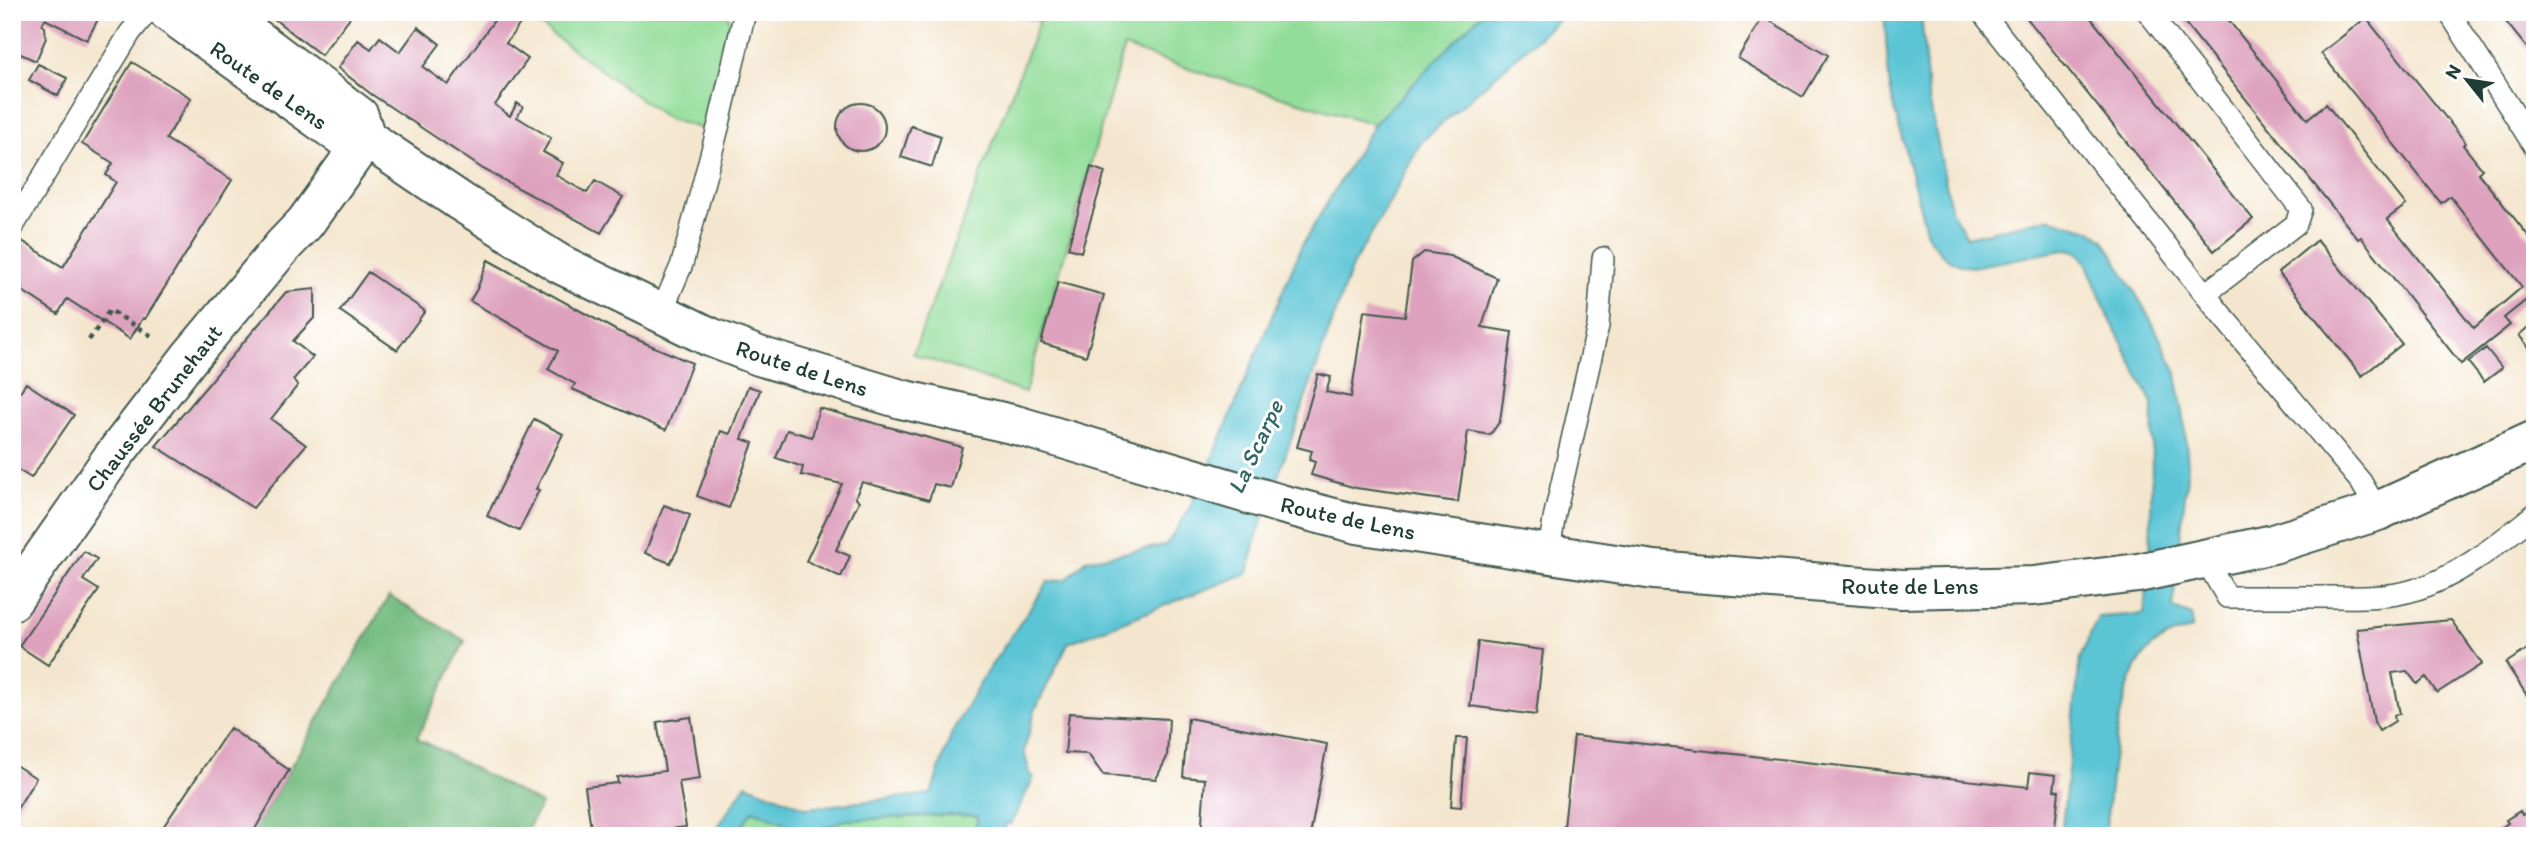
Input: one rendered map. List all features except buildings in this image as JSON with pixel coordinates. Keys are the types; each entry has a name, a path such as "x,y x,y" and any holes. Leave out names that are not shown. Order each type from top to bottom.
{"main road":[{"name":"Route de Lens","path":"168,12 343,137 379,146 461,202 560,264 710,337 831,379 901,399 1016,425 1357,524 1654,570 1902,589 2034,586 2138,573 2307,534 2378,511 2535,440"},
{"path":"221,12 359,116 379,146"},
{"name":"Chaussée Brunehaut","path":"12,601 112,458 189,358 305,223 333,208 379,146"}],"lane":[{"path":"12,228 130,33 147,12"},
{"path":"661,313 682,264 745,12"},
{"path":"1982,12 2205,294 2361,482 2378,511"},
{"path":"2148,12 2301,209 2296,224 2205,294"},
{"path":"2449,12 2535,147"},
{"path":"1548,555 1598,326 1603,258"},
{"path":"2194,561 2227,597 2363,597 2414,590 2443,578 2478,557 2535,514"}],"path":[{"path":"89,340 110,310 157,339"}],"green space":[{"path":"526,12 727,12 730,21 703,129 668,119 550,33"},
{"path":"1007,12 1507,12 1437,60 1374,124 1211,76 1124,47 1025,393 913,354 1039,21"},
{"path":"389,596 465,641 417,738 541,804 524,836 251,836"},
{"path":"753,809 809,833 845,820 977,816 976,836 735,836"}],"water":[{"name":"La Scarpe","path":"1483,12 1567,12 1421,142 1352,266 1257,536 1248,573 1068,643 1035,710 1024,751 1030,775 1034,777 1011,824 1006,823 1004,836 976,836 977,816 845,820 809,833 753,810 735,836 712,836 746,784 807,808 931,794 952,732 984,676 1048,582 1067,579 1086,560 1166,545 1187,513 1217,448 1301,247 1374,124"},
{"path":"1884,12 1921,12 1928,94 1951,209 1967,237 2048,218 2090,230 2104,240 2150,318 2175,369 2184,418 2188,465 2173,608 2192,615 2192,629 2154,645 2135,671 2120,715 2105,836 2061,836 2080,658 2098,617 2144,614 2150,566 2153,405 2106,311 2086,262 2078,252 2069,249 1972,267 1951,261 1931,241 1894,108 1889,81"}]}
